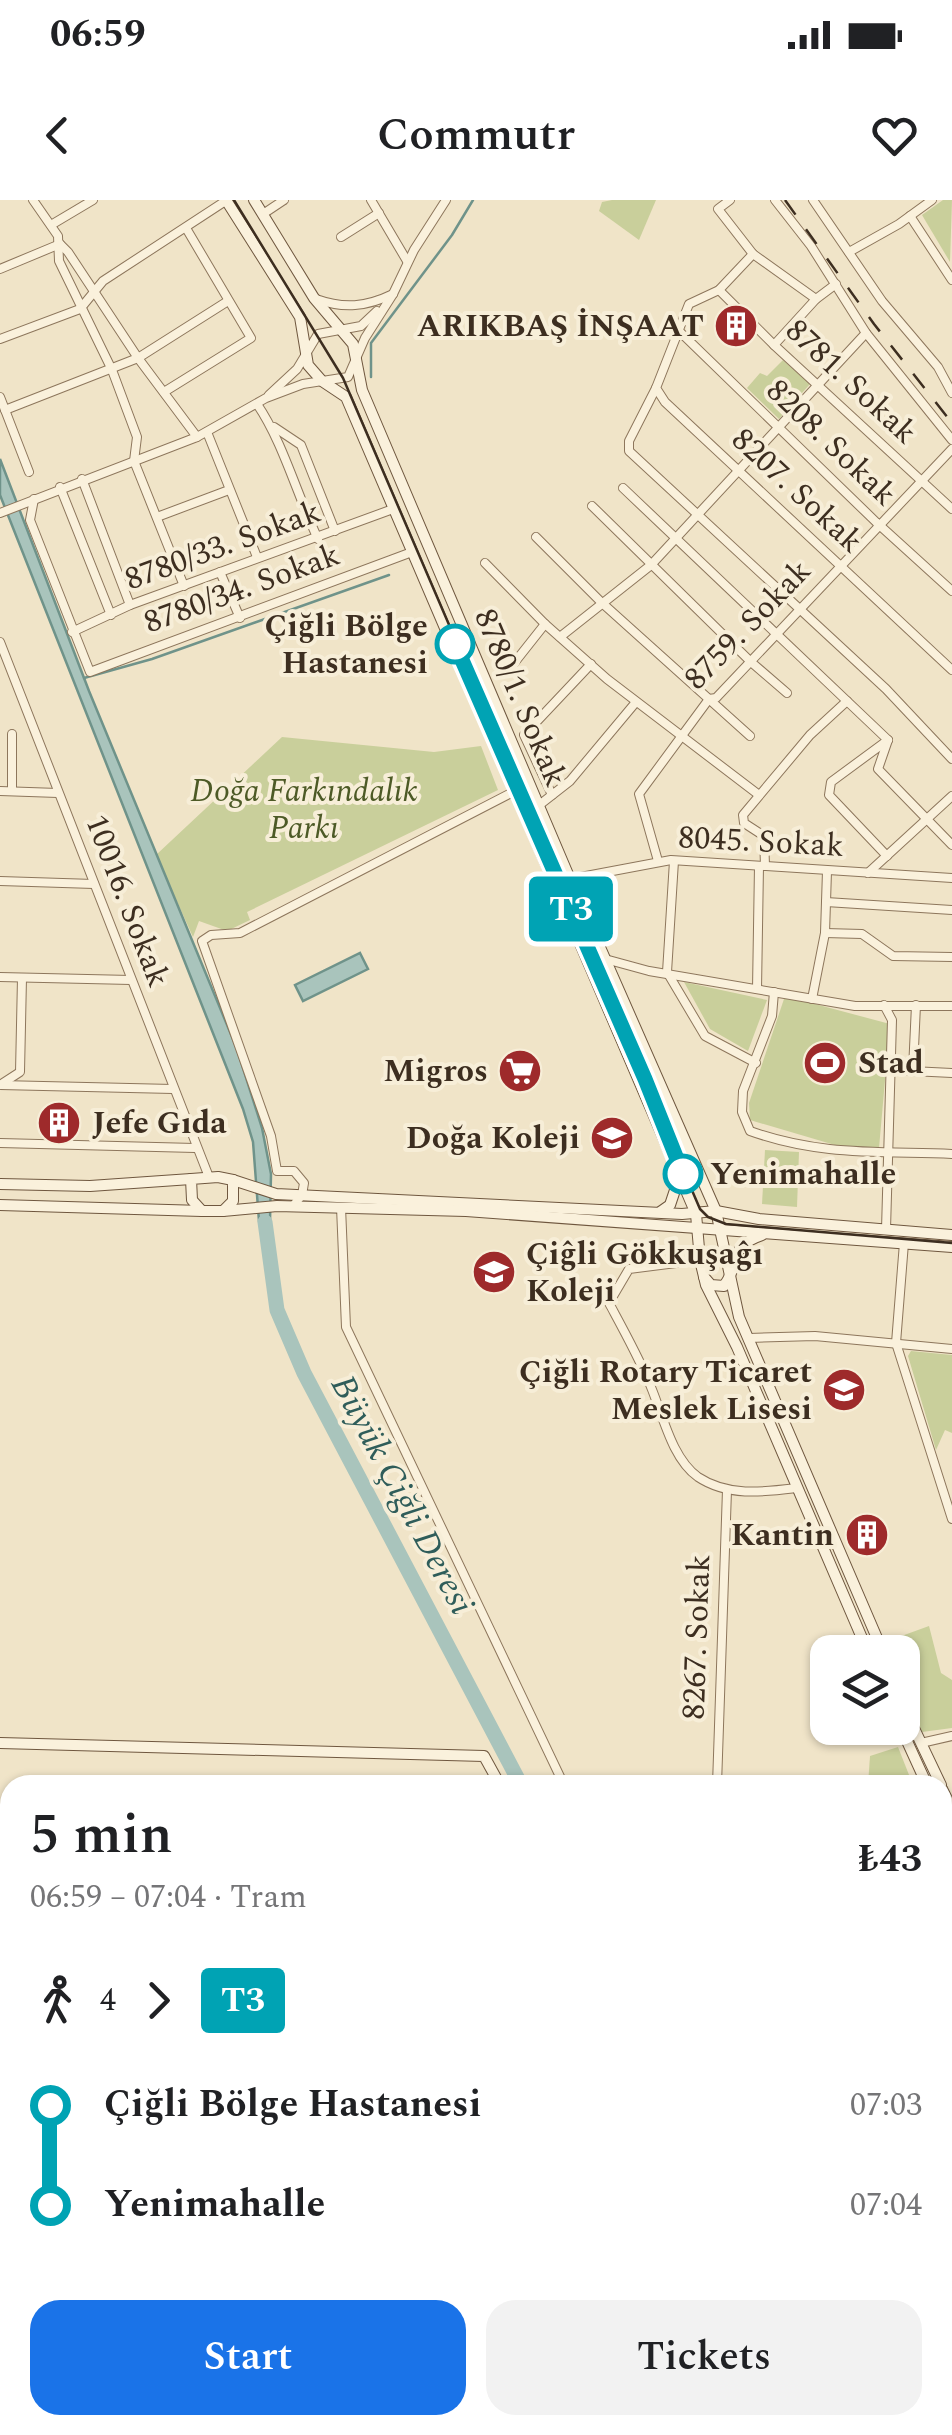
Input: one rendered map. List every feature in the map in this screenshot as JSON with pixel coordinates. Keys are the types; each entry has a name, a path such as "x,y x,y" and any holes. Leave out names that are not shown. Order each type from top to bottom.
{"street":[{"path":"33,200 138,358 197,436"},
{"path":"52,225 93,200"},
{"path":"0,339 80,309 103,281 227,200 300,316 308,365 322,382 346,397 696,1214 704,1276 861,1635"},
{"name":"8780/1. Sokak","path":"254,200 314,298 353,344 362,390 538,806 716,1211 739,1317 876,1635"},
{"path":"263,214 284,200"},
{"path":"371,200 408,261"},
{"path":"0,513 207,432 261,401 304,384 348,377 365,338 446,200"},
{"path":"712,200 753,254 816,300"},
{"path":"718,209 730,200"},
{"path":"775,200 866,333 952,440"},
{"path":"814,200 882,301 938,368 952,392"},
{"path":"849,252 932,200"},
{"path":"341,237 379,213"},
{"path":"910,216 952,280"},
{"path":"164,392 251,338 186,228"},
{"path":"0,269 60,244"},
{"path":"60,244 58,260 112,370 137,436 134,461 184,586"},
{"path":"753,254 718,290 690,304 656,388 628,440 628,451 909,712 952,759"},
{"path":"774,346 836,284"},
{"name":"8781. Sokak","path":"718,290 952,508"},
{"path":"314,298 334,305 370,305 393,294"},
{"path":"261,401 297,369 318,334 361,326 393,294"},
{"path":"5,410 138,358 228,300"},
{"name":"8208. Sokak","path":"677,329 952,591"},
{"path":"560,637 651,565 866,333"},
{"name":"8207. Sokak","path":"656,388 665,402 952,670"},
{"path":"0,397 29,472"},
{"path":"261,401 318,538"},
{"path":"272,426 301,445 335,531"},
{"path":"207,432 257,557"},
{"name":"8759. Sokak","path":"658,862 639,794 709,699 716,698 751,662 952,449"},
{"path":"82,479 130,605"},
{"path":"60,487 111,615"},
{"path":"623,488 888,740"},
{"path":"157,517 229,490"},
{"path":"30,500 30,520 72,632"},
{"path":"592,506 751,662 787,692"},
{"name":"8780/33. Sokak","path":"72,632 130,605 394,510"},
{"path":"536,537 601,602 750,736"},
{"path":"414,557 432,554"},
{"name":"8780/34. Sokak","path":"72,632 90,672 414,557"},
{"path":"485,563 545,624 636,702 759,795"},
{"path":"220,572 240,618"},
{"path":"511,667 545,624"},
{"name":"10016. Sokak","path":"0,642 209,1176"},
{"path":"552,794 524,735 592,664"},
{"path":"0,680 15,680"},
{"path":"757,989 764,836 742,818 810,736 848,700"},
{"path":"538,806 570,781 636,702"},
{"path":"12,734 12,791"},
{"path":"888,740 878,769 952,845"},
{"path":"887,856 830,796 828,789 830,782 888,740"},
{"path":"0,791 58,792"},
{"path":"278,1198 278,1171 271,1136 202,942 211,934 240,933 515,791"},
{"path":"868,873 952,796"},
{"path":"674,861 667,972 705,1036 756,1062"},
{"name":"8045. Sokak","path":"570,879 674,861 952,878"},
{"path":"812,999 824,932 827,871"},
{"path":"0,881 94,884"},
{"path":"826,902 952,910"},
{"path":"824,932 862,934 893,956 952,957"},
{"path":"605,959 855,1006 952,1006"},
{"path":"0,977 131,980"},
{"path":"0,1086 20,1072 22,978"},
{"path":"774,992 772,1016 743,1091 742,1112 750,1130 816,1149 848,1153 952,1154"},
{"path":"884,1005 892,1020 886,1230"},
{"path":"912,1070 916,1005"},
{"path":"890,1070 952,1073"},
{"path":"0,1086 173,1089"},
{"path":"0,1143 195,1148"},
{"path":"278,1171 294,1170 304,1182 302,1195 294,1206"},
{"path":"0,1184 90,1186 209,1176 253,1187 294,1206 466,1211 952,1246"},
{"path":"660,1212 670,1205 680,1177"},
{"path":"192,1179 192,1200 202,1211"},
{"path":"223,1211 234,1201 232,1180"},
{"path":"0,1205 223,1211 256,1208 278,1198 302,1195 696,1214 716,1211 759,1219 952,1235"},
{"path":"341,1208 346,1327 559,1775"},
{"path":"704,1276 711,1285 724,1286 744,1241 767,1232"},
{"path":"904,1243 896,1344 952,1519"},
{"path":"700,1260 628,1268 609,1303 650,1383 680,1454 696,1476 727,1490 764,1492 797,1488"},
{"path":"749,1338 815,1336 952,1349"},
{"name":"8267. Sokak","path":"717,1775 727,1490"},
{"path":"936,1775 921,1743 952,1736"},
{"path":"0,1742 484,1756 494,1775"},
{"path":"909,1745 922,1775"}],"green space":[{"path":"656,200 639,240 599,211 602,202"},
{"path":"943,200 952,200 950,262 922,215"},
{"path":"783,360 810,384 779,419 747,388 760,373 767,376"},
{"name":"Doğa Farkındalık Parkı","path":"282,737 434,752 481,746 498,790 247,912 250,920 227,931 199,921 193,937 156,855"},
{"path":"684,982 767,1000 748,1051 710,1029"},
{"name":"Stad","path":"785,996 890,1024 879,1148 845,1148 750,1120 749,1103"},
{"path":"765,1150 799,1152 797,1207 762,1204"},
{"path":"911,1351 952,1355 952,1433 945,1430 936,1450 908,1356"},
{"path":"929,1626 941,1673 952,1680 952,1728 922,1732 920,1635 904,1635"},
{"path":"898,1747 909,1775 869,1775 870,1756"}],"water":[{"path":"0,459 89,691 237,1049 262,1128 271,1174 270,1221 259,1221 253,1142 243,1109 0,495"},
{"path":"360,953 368,969 303,1001 295,985"}],"waterway":[{"path":"371,377 371,343 452,235 473,200"},
{"path":"84,678 152,659 389,575"},
{"name":"Büyük Çiğli Deresi","path":"265,1222 277,1310 304,1373 516,1775"}],"tram line":[{"path":"234,200 343,378 700,1209 726,1224 952,1243"},
{"name":"T3","path":"455,644 683,1174"}],"railway":[{"path":"785,200 874,324 952,423"}],"place":[{"name":"ARIKBAŞ İNŞAAT","path":"736,326"},
{"name":"Çiğli Bölge Hastanesi","path":"455,644"},
{"name":"Stad","path":"825,1063"},
{"name":"Migros","path":"520,1071"},
{"name":"Jefe Gıda","path":"59,1123"},
{"name":"Doğa Koleji","path":"612,1138"},
{"name":"Yenimahalle","path":"683,1174"},
{"name":"Çiĝli Gökkuşaĝı Koleji","path":"494,1272"},
{"name":"Çiğli Rotary Ticaret Meslek Lisesi","path":"844,1390"},
{"name":"Kantin","path":"867,1535"}]}
